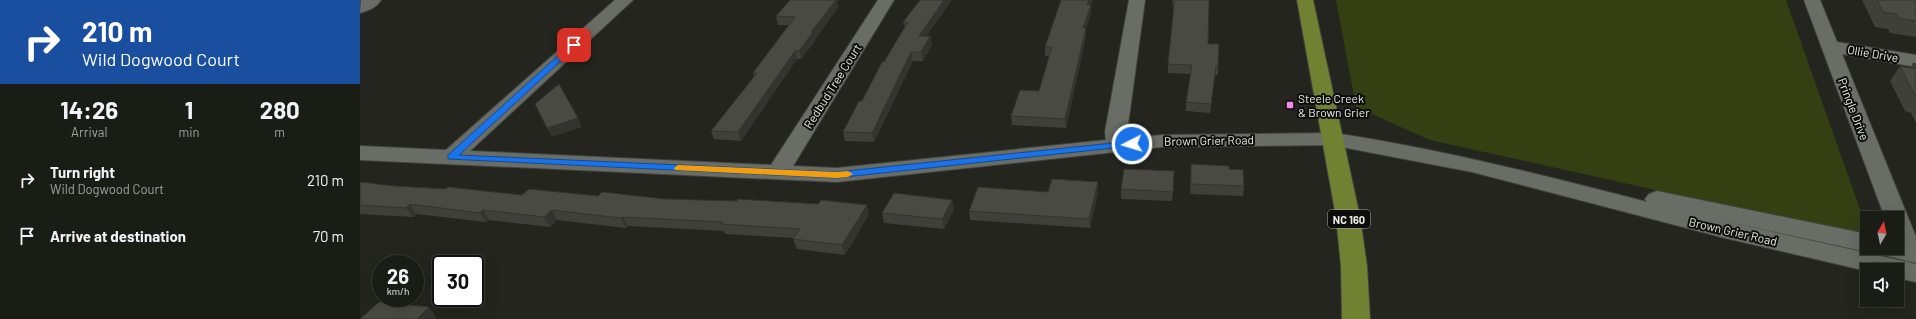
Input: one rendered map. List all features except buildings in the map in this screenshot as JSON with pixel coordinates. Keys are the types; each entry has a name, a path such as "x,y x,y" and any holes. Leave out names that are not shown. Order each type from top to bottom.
{"main road":[{"name":"NC 160","path":"1305,0 1334,139 1348,217 1354,266 1356,319"}],"street":[{"path":"360,8 373,0"},
{"path":"451,157 625,0"},
{"name":"Redbud Tree Court","path":"778,172 886,0"},
{"path":"1117,145 1116,132 1137,0"},
{"name":"Pringle Drive","path":"1812,0 1894,211"},
{"name":"Ollie Drive","path":"1830,46 1916,61"},
{"name":"Brown Grier Road","path":"360,153 836,175 1117,145 1194,140 1334,139 1374,145 1551,183 1700,224 1908,257"},
{"name":"Brown Grier Road","path":"1551,183 1677,202 1860,241"},
{"name":"Pringle Drive","path":"1904,243 1908,257"}],"green space":[{"path":"1336,0 1786,0 1861,211 1860,235 1430,140 1356,107"}],"slow traffic":[{"path":"678,168 836,175 848,174"}],"place":[{"name":"Steele Creek & Brown Grier","path":"1290,105"}],"route":[{"path":"574,45 451,157 836,175 1132,144"}]}
